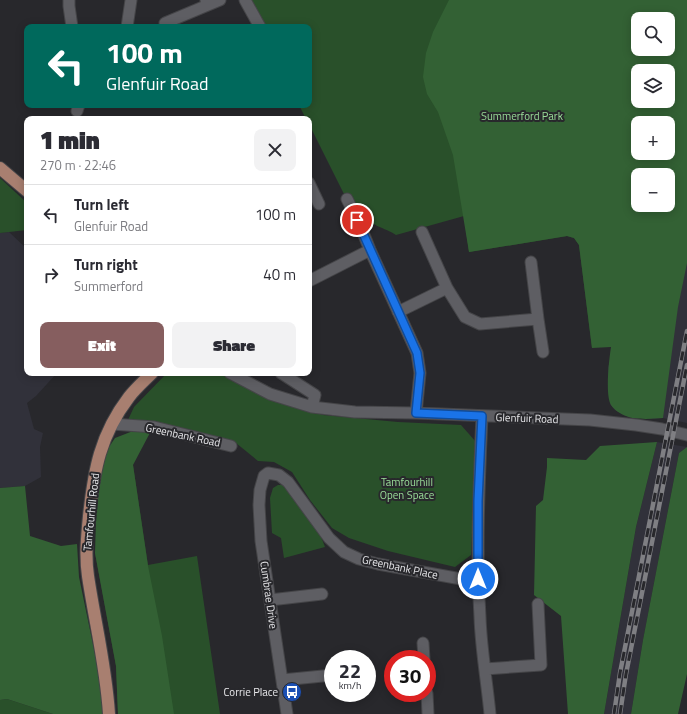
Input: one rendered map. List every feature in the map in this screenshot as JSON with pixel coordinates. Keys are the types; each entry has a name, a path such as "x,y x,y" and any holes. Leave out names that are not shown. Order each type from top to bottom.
{"main road":[{"path":"0,168 24,188"},
{"name":"Tamfourhill Road","path":"109,714 107,685 88,575 86,542 91,494 98,458 112,424 129,397 149,376"}],"street":[{"path":"69,0 72,24"},
{"path":"127,24 131,0"},
{"path":"165,23 207,2 220,0"},
{"path":"245,0 258,24"},
{"path":"312,189 319,204"},
{"path":"347,199 417,353 420,373 416,413"},
{"path":"422,232 447,288 465,317 480,324 538,319"},
{"path":"312,279 370,250"},
{"path":"531,262 543,352"},
{"path":"398,312 447,288"},
{"name":"Glenfuir Road","path":"236,376 270,394 312,408 355,412 416,413 599,421 662,429 687,435"},
{"path":"286,376 315,395 312,408"},
{"path":"482,416 478,501 478,579 480,618 490,714"},
{"name":"Greenbank Road","path":"112,424 154,427 231,446"},
{"name":"Greenbank Place","path":"264,476 268,473 279,475 288,482 329,538 344,552 359,559 378,564 467,580 478,579"},
{"name":"Cumbrae Drive","path":"264,476 260,490 259,505 261,541 287,714"},
{"path":"270,600 322,594"},
{"path":"485,668 541,665 538,604"},
{"path":"423,643 423,650"},
{"path":"282,680 324,676"},
{"path":"427,702 428,714"}],"shaded area":[{"path":"687,83 687,423 663,418 650,419 626,416 615,410 610,404 608,386 608,367 665,212 675,212 675,168 669,168 671,160 675,160 675,141"},
{"path":"9,232 24,246 24,376 54,376 36,396 27,403 34,429 43,433 40,447 41,477 25,486 0,488 0,233"},
{"path":"657,442 687,447 679,453 643,640 631,714 604,714 636,527"}],"green space":[{"name":"Summerford Park","path":"245,0 687,0 675,100 675,64 631,64 631,108 674,108 673,116 631,116 631,160 668,160 667,168 631,168 631,212 636,212 592,348 579,245 574,238 567,236 469,252 464,216 396,235 374,224 362,230 312,130 312,116 304,116 300,108 312,108 312,24 258,24"},
{"name":"Summerford Park","path":"449,0 687,0 687,263 678,307 663,418 644,419 630,417 618,412 611,405 608,394 608,386 611,347 592,348 579,245 574,238 567,236 469,252 453,155 438,112 427,94 423,77 426,53 433,32"},
{"path":"0,178 24,200 24,230 0,233"},
{"name":"Tamfourhill Open Space","path":"164,376 225,376 260,395 323,415 398,422 461,425 476,442 471,555 455,567 388,551 349,538 332,528 310,500 292,472 274,462 258,461 236,443 188,429 128,420 134,407"},
{"path":"152,429 133,465 148,566 162,636 174,714 118,714 116,666 95,553 97,486 105,453 115,438 133,431"},
{"path":"657,442 636,527 604,714 568,714 561,616 534,595 536,506 543,500 547,458 586,460 600,446"},
{"path":"687,447 687,674 678,714 631,714 643,640 679,453"},
{"path":"133,465 148,565 197,556 220,714 118,714 116,666 95,553"},
{"path":"278,485 284,485 318,529 325,547 284,558 281,538 272,533 270,498 273,488"},
{"path":"25,486 30,536 61,546 77,544 79,577 102,688 103,714 53,714 7,699 0,700 0,488"},
{"path":"7,699 53,714 0,714 0,700"}],"railway":[{"path":"614,714 620,673 687,331"},
{"path":"620,714 626,674 687,365"}],"place":[{"name":"Corrie Place","path":"292,692"}],"route":[{"path":"357,220 417,353 420,373 416,413 482,416 478,501 478,579"}]}
